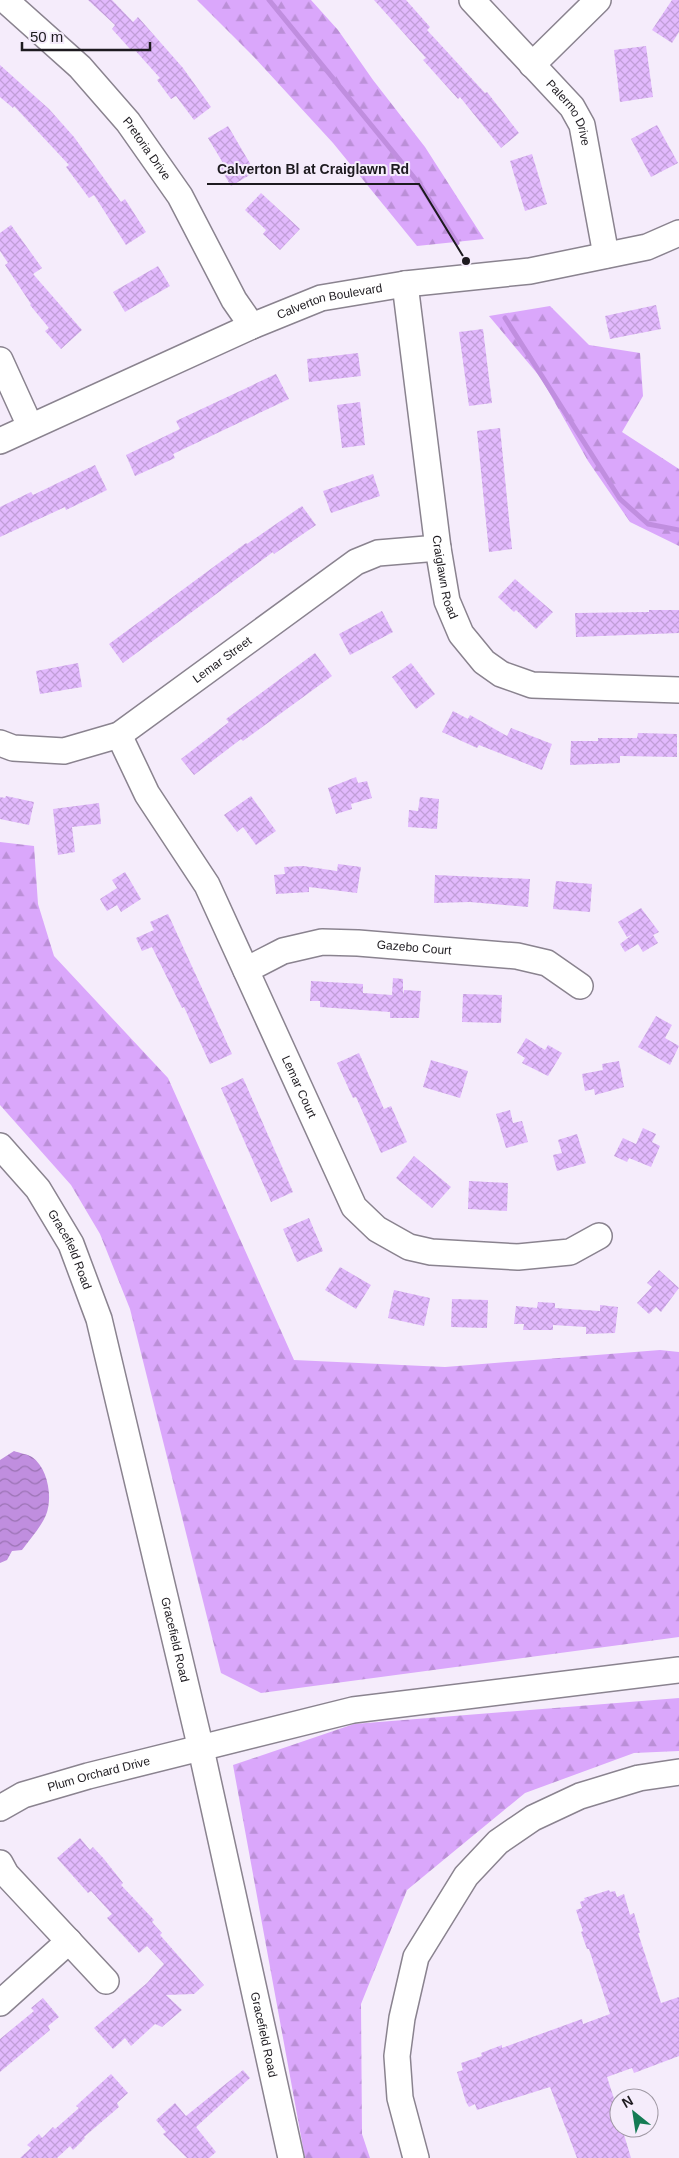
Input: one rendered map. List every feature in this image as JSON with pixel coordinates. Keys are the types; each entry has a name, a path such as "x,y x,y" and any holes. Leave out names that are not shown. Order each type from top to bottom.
{"street":[{"name":"Pretoria Drive","path":"5,0 80,67 128,122 180,196 234,300 252,326"},
{"name":"Palermo Drive","path":"472,0 572,108 582,125 606,255"},
{"path":"532,64 598,0"},
{"name":"Calverton Boulevard","path":"0,441 252,326 321,298 405,284 530,271 647,247 679,233"},
{"name":"Craiglawn Road","path":"405,284 438,548 447,601 461,634 484,662 501,674 532,684 679,690"},
{"path":"0,360 30,426"},
{"name":"Lemar Street","path":"0,743 13,748 64,751 119,736 356,562 378,553 438,548"},
{"name":"Lemar Court","path":"119,736 147,794 207,885 346,1193 354,1206 377,1229 409,1247 431,1252 518,1257 570,1252 599,1236"},
{"name":"Gazebo Court","path":"246,970 283,951 322,942 358,943 517,956 546,962 580,986"},
{"name":"Gracefield Road","path":"0,1146 38,1189 71,1244 99,1319 201,1749 291,2158"},
{"name":"Plum Orchard Drive","path":"0,1808 23,1796 88,1776 353,1710 679,1670"},
{"path":"416,2158 400,2098 398,2056 401,2031 416,1957 466,1876 498,1842 533,1818 580,1796 639,1778 679,1772"},
{"path":"2,1872 106,1981"},
{"path":"0,2003 69,1941"}],"green space":[{"path":"197,0 311,0 338,30 373,80 425,147 484,239 417,246 333,143 254,57"},
{"path":"550,306 589,345 640,353 643,396 622,432 679,469 679,546 630,522 588,461 541,378 489,316"},
{"path":"0,842 34,846 38,904 54,956 168,1078 294,1360 445,1367 660,1350 679,1352 679,1637 261,1693 221,1673 130,1309 100,1234 71,1185 0,1105"},
{"path":"679,1698 679,1751 634,1753 525,1793 407,1890 361,2004 362,2134 370,2158 305,2158 233,1765 354,1724"}],"water":[{"path":"14,1451 32,1457 42,1468 48,1484 48,1508 41,1524 22,1550 12,1551 7,1560 0,1563 0,1460"}],"building":[{"path":"88,0 112,0 133,22 138,17 183,68 211,107 194,120 176,96 171,99 157,80 160,78 133,48 131,50 112,29 115,25"},
{"path":"374,0 406,0 430,27 427,30 485,93 487,92 519,133 501,148 460,97 458,99 423,60 426,58"},
{"path":"672,0 679,0 679,32 672,43 652,30"},
{"path":"646,46 653,97 620,102 614,50"},
{"path":"0,65 49,109 74,137 121,202 125,199 146,232 126,245 94,195 89,198 66,167 69,165 14,106 13,108 0,97"},
{"path":"657,125 678,163 651,177 631,139"},
{"path":"228,126 255,172 231,186 219,166 223,163 208,138"},
{"path":"532,154 547,204 525,211 510,161"},
{"path":"261,193 300,229 280,250 263,234 266,230 245,210"},
{"path":"11,225 42,268 33,274 82,330 61,349 45,331 49,328 30,305 5,265 8,263 0,251 0,233"},
{"path":"158,266 170,286 125,312 113,292"},
{"path":"656,305 661,329 610,339 605,316"},
{"path":"483,329 492,403 469,406 459,332"},
{"path":"358,353 361,376 309,382 307,359"},
{"path":"276,374 289,399 173,454 175,458 135,476 126,455 180,429 176,421"},
{"path":"360,402 365,445 342,448 337,405"},
{"path":"500,428 512,549 489,552 477,431"},
{"path":"95,465 107,490 66,510 65,507 0,537 0,507 31,492 33,495"},
{"path":"373,474 380,496 331,513 323,491"},
{"path":"302,506 316,525 274,554 273,552 123,663 109,644 246,543"},
{"path":"515,579 553,612 536,629 516,610 514,612 498,597"},
{"path":"649,610 679,610 679,633 576,637 575,613 649,612"},
{"path":"382,611 393,632 350,655 339,634"},
{"path":"315,653 332,676 243,741 241,739 194,775 181,759 229,722 226,719"},
{"path":"78,663 82,687 40,694 36,671"},
{"path":"411,663 435,694 416,709 392,677"},
{"path":"453,711 468,719 470,715 507,736 511,728 552,744 542,770 479,745 477,748 442,732"},
{"path":"638,733 677,734 677,757 620,756 620,763 570,765 571,741 598,741 598,738 637,738"},
{"path":"356,777 358,783 367,781 372,798 351,804 352,809 336,814 328,788"},
{"path":"6,796 34,802 29,825 0,819 0,797 5,798"},
{"path":"251,796 276,831 256,845 243,827 237,832 224,815"},
{"path":"420,797 439,799 437,829 408,827 409,810 418,811"},
{"path":"99,803 101,824 72,827 75,852 58,855 53,809"},
{"path":"338,864 361,867 357,893 309,887 309,892 276,894 274,875 285,874 284,867 303,866 337,871"},
{"path":"125,872 141,899 121,912 117,905 107,911 100,899 117,888 112,880"},
{"path":"435,875 530,879 528,907 470,902 434,903"},
{"path":"556,881 592,884 590,912 553,909"},
{"path":"641,908 659,932 653,935 658,943 643,952 638,944 625,952 620,944 633,934 627,937 618,922"},
{"path":"168,914 232,1054 210,1064 184,1007 182,1008 152,947 142,951 136,938 154,930 150,922"},
{"path":"393,978 403,979 403,995 404,990 421,991 419,1018 390,1018 390,1012 320,1007 320,1001 310,1001 311,981 363,984 363,993 392,995"},
{"path":"463,994 502,995 501,1023 462,1022"},
{"path":"656,1016 672,1025 665,1038 679,1046 670,1065 638,1047"},
{"path":"526,1038 545,1050 548,1045 562,1053 548,1076 522,1063 525,1058 517,1053"},
{"path":"359,1053 384,1109 391,1106 407,1142 381,1153 356,1097 353,1098 337,1063"},
{"path":"431,1060 468,1071 460,1098 423,1087"},
{"path":"619,1061 624,1087 595,1095 594,1089 585,1091 582,1074 603,1070 602,1064"},
{"path":"243,1078 293,1192 271,1202 221,1088"},
{"path":"510,1110 513,1123 522,1121 528,1142 506,1148 496,1114"},
{"path":"643,1128 656,1134 652,1142 660,1146 651,1167 629,1158 627,1162 614,1156 623,1138 636,1144"},
{"path":"577,1134 586,1163 557,1171 553,1155 562,1153 558,1140"},
{"path":"414,1156 451,1187 432,1208 396,1178"},
{"path":"469,1181 508,1183 507,1211 468,1209"},
{"path":"309,1218 323,1251 297,1262 283,1229"},
{"path":"340,1267 371,1285 356,1309 325,1290"},
{"path":"659,1270 679,1288 661,1312 656,1307 649,1314 637,1303 652,1287 647,1283"},
{"path":"394,1290 430,1298 424,1326 388,1318"},
{"path":"452,1299 488,1300 487,1328 451,1327"},
{"path":"538,1302 555,1303 555,1308 600,1311 600,1305 618,1307 615,1333 586,1334 586,1327 553,1325 553,1330 523,1330 524,1324 514,1324 516,1306 537,1308"},
{"path":"80,1838 90,1850 93,1847 104,1859 123,1883 121,1885 154,1920 152,1922 162,1933 160,1935 204,1985 194,1994 166,1995 182,2010 162,2027 155,2024 131,2046 125,2038 113,2049 94,2028 147,1983 164,1964 147,1946 139,1953 107,1918 112,1914 91,1891 88,1893 57,1858"},
{"path":"609,1890 610,1892 615,1891 617,1897 624,1894 630,1915 634,1913 640,1933 638,1933 661,2003 679,1997 679,2056 634,2073 632,2068 607,2077 611,2088 609,2088 609,2138 625,2138 631,2158 577,2158 550,2087 477,2110 475,2104 469,2107 466,2102 457,2072 463,2070 461,2063 482,2056 481,2053 502,2045 502,2048 582,2019 583,2024 610,2014 589,1949 587,1949 581,1932 583,1931 576,1910 582,1908 580,1902 585,1900 584,1898"},
{"path":"43,1998 59,2017 48,2026 50,2030 0,2072 0,2039 34,2011 31,2008"},
{"path":"243,2070 250,2078 196,2127 216,2152 209,2158 187,2158 163,2134 166,2132 156,2120 175,2103 186,2116"},
{"path":"111,2074 128,2093 117,2103 119,2107 84,2137 73,2150 70,2146 57,2158 20,2158 31,2148 27,2145 39,2134 42,2138 53,2127 55,2129 79,2108 76,2106"}],"waterway":[{"path":"269,0 421,186 457,243"},
{"path":"505,318 620,499 648,524 679,530"}],"place":[{"name":"Calverton Bl at Craiglawn Rd","path":"466,261"}]}
